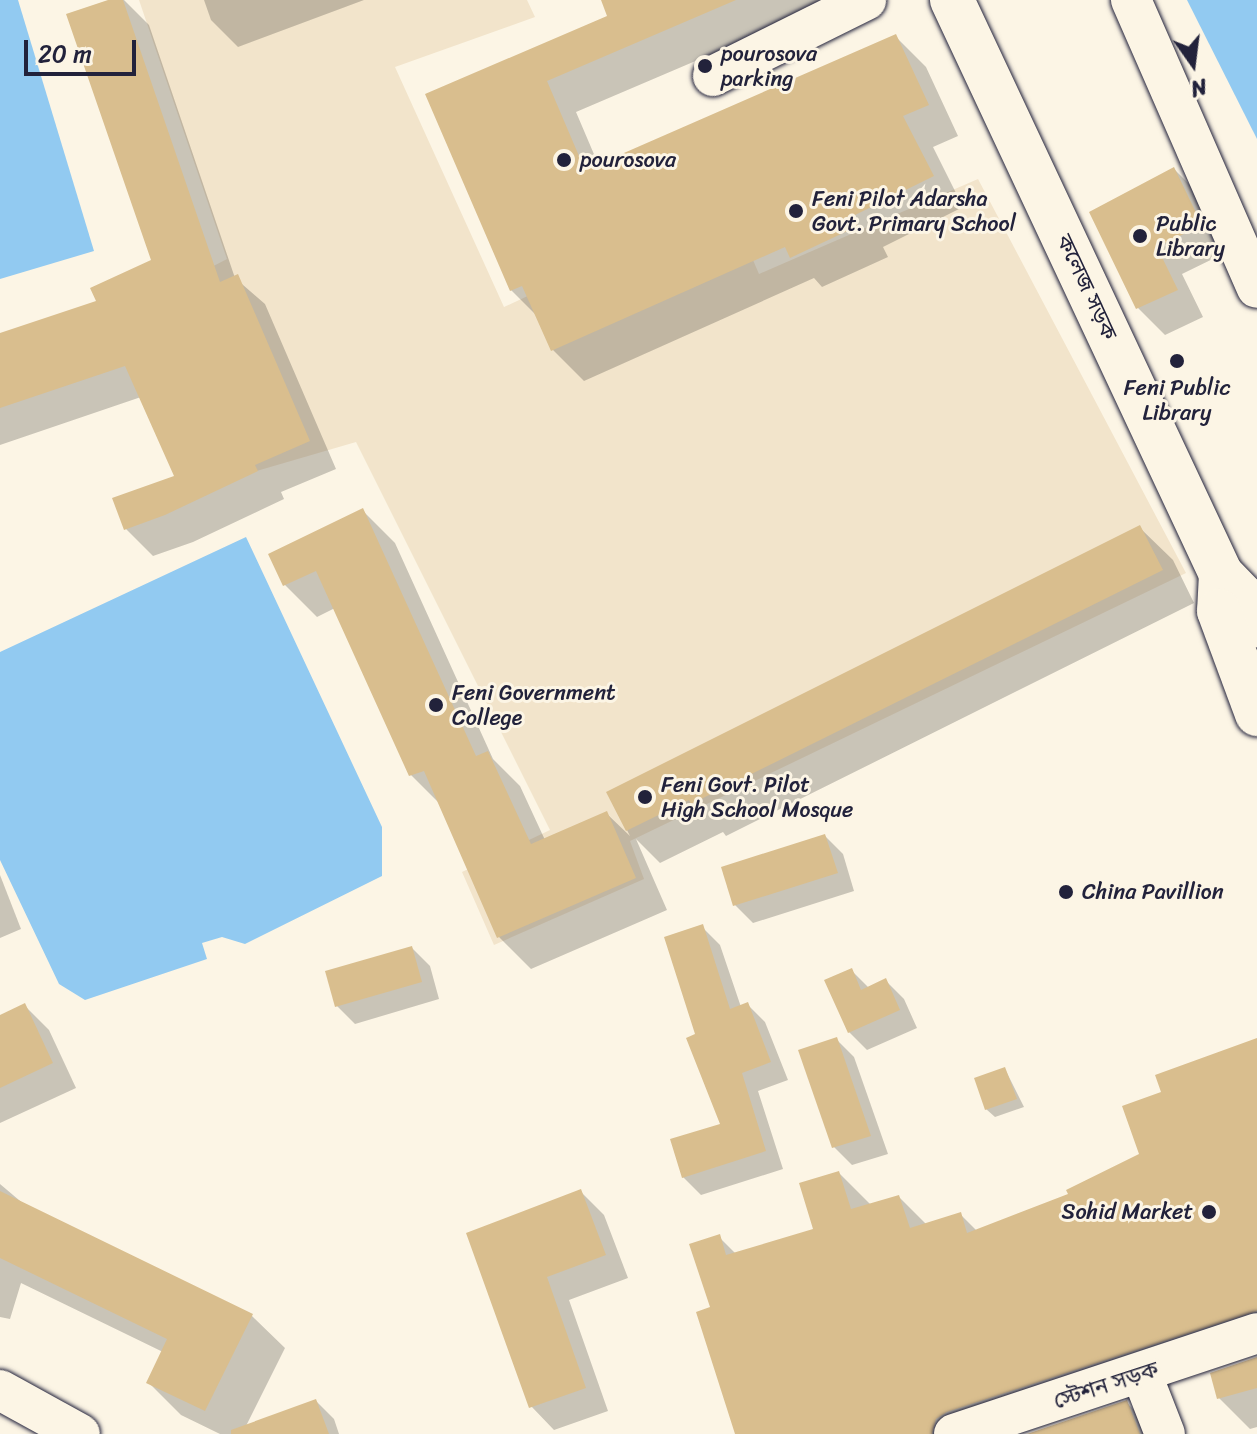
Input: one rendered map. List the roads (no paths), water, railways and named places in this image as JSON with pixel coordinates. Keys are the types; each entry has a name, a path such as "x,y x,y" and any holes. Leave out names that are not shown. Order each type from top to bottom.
{"main road":[{"name":"কলেজ সড়ক","path":"952,0 1221,574 1242,596 1257,625"},
{"name":"কলেজ সড়ক","path":"1221,574 1219,611 1257,714"}],"street":[{"path":"713,76 866,0"},
{"path":"1131,0 1257,288"},
{"name":"স্টেশন সড়ক","path":"954,1434 1142,1375 1257,1333"},
{"path":"1142,1375 1165,1434"},
{"path":"0,1390 80,1434"}],"water":[{"path":"0,0 18,0 94,251 0,279"},
{"path":"1187,0 1257,0 1257,139"},
{"path":"246,537 382,827 382,876 245,944 222,937 202,943 207,959 85,1000 59,984 0,860 0,652"}],"place":[{"name":"pourosova parking","path":"705,66"},
{"name":"pourosova","path":"564,160"},
{"name":"Feni Pilot Adarsha Govt. Primary School","path":"796,211"},
{"name":"Public Library","path":"1140,236"},
{"name":"Feni Public Library","path":"1177,361"},
{"name":"Feni Government College","path":"436,705"},
{"name":"Feni Govt. Pilot High School Mosque","path":"645,797"},
{"name":"China Pavillion","path":"1066,892"},
{"name":"Sohid Market","path":"1209,1212"}]}
